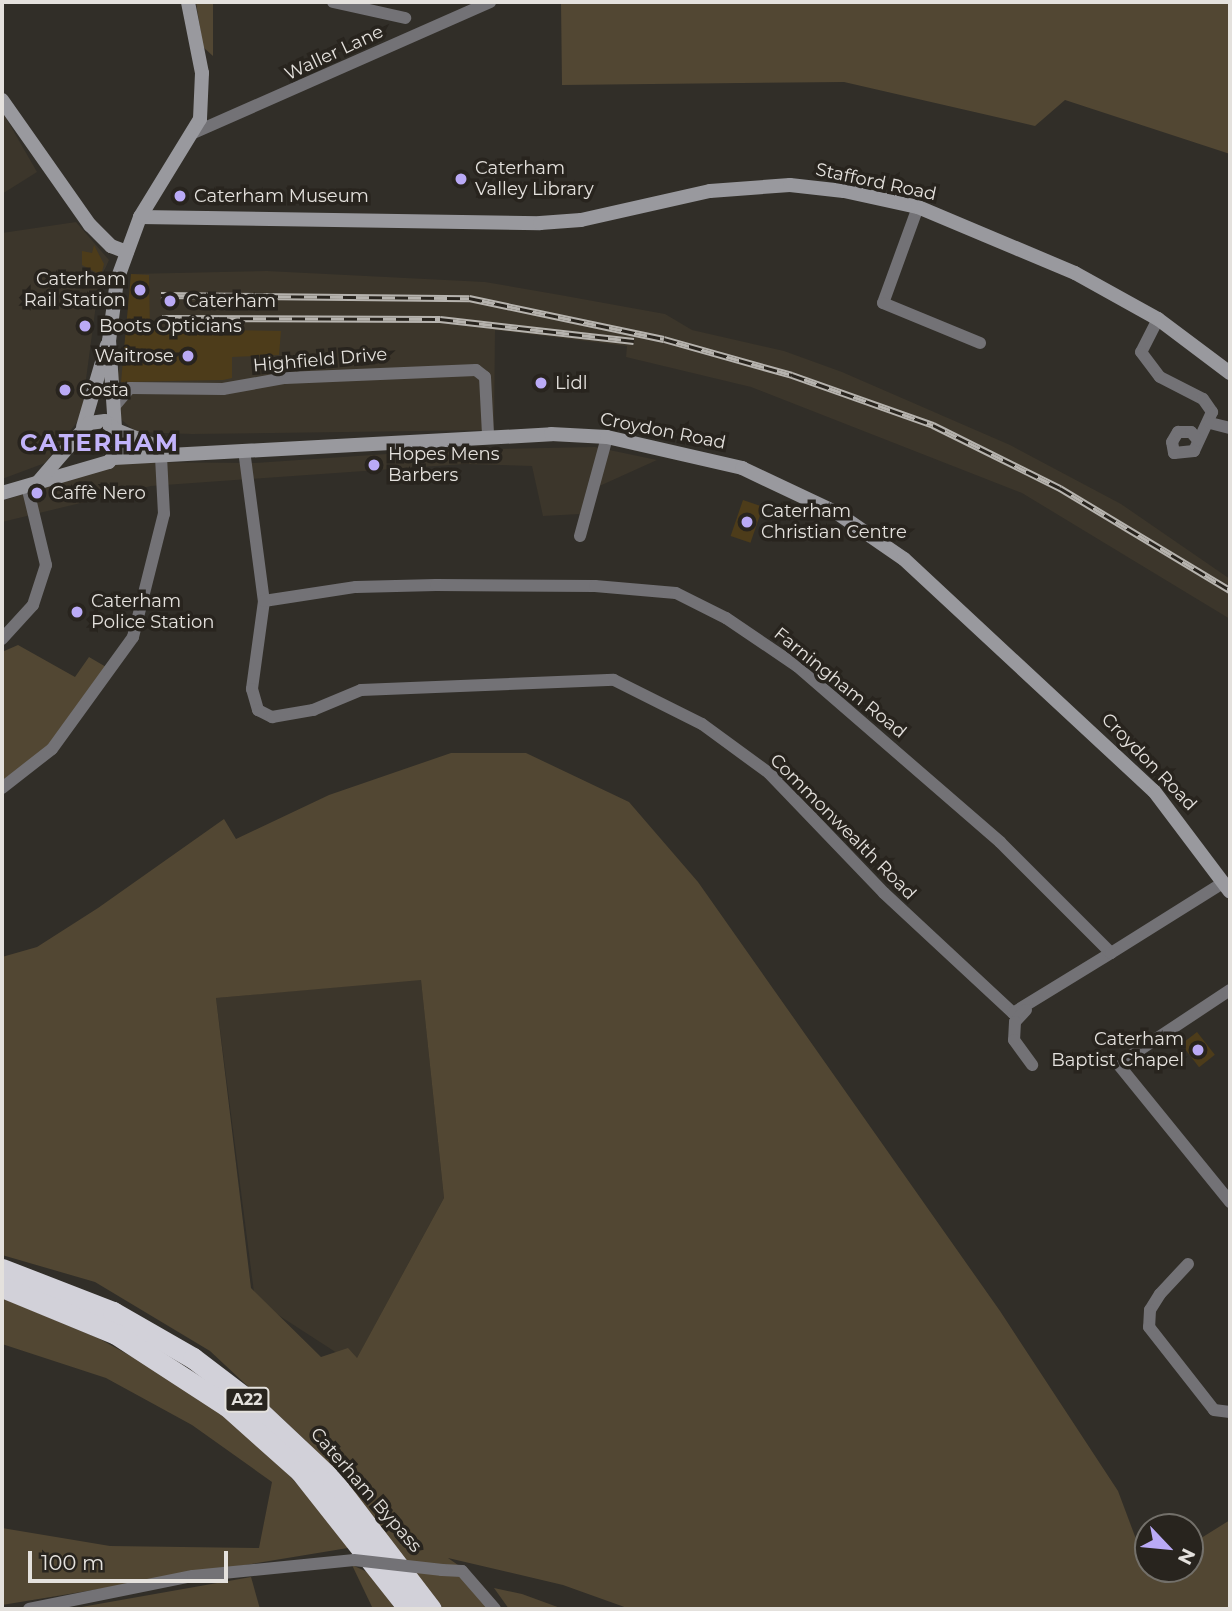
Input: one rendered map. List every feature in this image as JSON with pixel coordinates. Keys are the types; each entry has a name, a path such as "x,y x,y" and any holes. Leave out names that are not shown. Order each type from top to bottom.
{"highway":[{"name":"Caterham Bypass","path":"2,1269 113,1312 193,1359 244,1397 333,1481 431,1609"},
{"name":"Caterham Bypass","path":"2,1287 116,1334 227,1406 300,1471 409,1609"}],"main road":[{"path":"98,464 83,458 80,433 109,341 127,252 140,217 200,119 202,73 188,2"},
{"path":"2,100 90,225 111,246 127,252"},
{"name":"Stafford Road","path":"140,217 540,223 581,220 710,191 790,185 918,206 1075,274 1158,319 1230,373"},
{"path":"2,493 114,458 120,441 110,412 109,341"},
{"path":"33,483 80,433 100,421 115,429"},
{"name":"Croydon Road","path":"115,429 168,455"},
{"name":"Croydon Road","path":"114,458 488,435 607,437 742,468 786,486 872,535 1105,742 1162,801 1227,887"}],"street":[{"path":"333,2 405,19"},
{"name":"Waller Lane","path":"191,134 490,2"},
{"path":"918,206 883,303 980,343"},
{"path":"1158,319 1141,352 1160,377 1203,399 1212,412 1210,423 1198,440"},
{"name":"Highfield Drive","path":"110,412 130,388 223,389 285,378 343,380 399,371 476,370 485,377 488,435"},
{"path":"1210,423 1230,428"},
{"path":"580,536 607,437"},
{"path":"244,450 264,601"},
{"path":"2,788 52,749 133,637 164,514 168,455"},
{"path":"2,639 33,605 46,565 33,483"},
{"name":"Farningham Road","path":"264,601 356,587 595,586 676,593 726,618 827,691 1000,842 1111,953"},
{"name":"Commonwealth Road","path":"264,601 252,689 258,710 272,717 313,710 361,690 565,678 614,680 651,695 769,773 970,977 1013,1013 1029,1007"},
{"path":"1032,1065 1014,1040 1015,1022 1029,1007 1111,953 1227,887"},
{"path":"1230,990 1118,1064 1230,1202"},
{"path":"1188,1264 1160,1294 1149,1327 1214,1410 1230,1412"},
{"path":"29,1609 193,1576 354,1560 462,1571 495,1609"}],"shaded area":[{"path":"196,2 213,2 213,56 203,47"},
{"path":"561,2 1230,2 1230,154 1065,100 1035,126 844,82 562,85"},
{"path":"2,111 37,172 2,194"},
{"path":"76,222 109,260 99,282 81,417 45,463 2,479 2,233"},
{"path":"267,271 485,282 665,314 692,330 784,351 842,372 1010,445 1121,504 1230,579 1230,619 1022,493 751,387 626,357 627,346 495,330 494,430 192,434 136,432 117,416 116,382 128,330 131,274"},
{"path":"595,447 657,460 595,488 580,514 543,516 532,466 464,464 151,486 2,522 2,501 123,462 255,463 445,450"},
{"path":"18,645 75,677 89,657 113,671 52,749 2,788 2,652"},
{"path":"451,753 526,753 629,802 698,882 1000,1311 1118,1491 1134,1534 1134,1583 1204,1583 1204,1536 1230,1520 1230,1609 630,1609 563,1585 448,1558 468,1572 487,1609 444,1609 305,1440 210,1351 95,1282 2,1255 2,957 37,947 98,908 224,819 236,839 329,795","holes":["421,980 444,1198 357,1358 348,1348 321,1357 251,1288 216,998"]},
{"path":"421,979 444,1198 354,1364 255,1300 216,998"},
{"path":"2,1298 98,1338 176,1381 259,1442 354,1547 2,1605 2,1528 110,1546 259,1548 272,1482 192,1425 106,1378 2,1344"},
{"path":"352,1565 374,1575 395,1609 373,1609"},
{"path":"251,1577 260,1609 70,1609"},
{"path":"494,1588 522,1594 563,1609 509,1609"}],"building":[{"path":"94,245 104,264 101,275 82,265 82,251 92,253"},
{"name":"Waitrose","path":"131,274 149,275 150,329 281,331 279,355 232,357 232,378 223,380 121,382"},
{"name":"Caterham Christian Centre","path":"743,500 763,507 750,543 731,536"},
{"name":"Caterham Baptist Chapel","path":"1197,1032 1215,1055 1199,1067 1181,1044"}],"railway":[{"path":"161,295 469,298 664,339 792,375 933,425 1060,488 1230,590"},
{"path":"162,318 440,319 634,341"}],"place":[{"name":"Caterham Valley Library","path":"461,179"},
{"name":"Caterham Museum","path":"180,196"},
{"name":"Caterham Rail Station","path":"140,290"},
{"name":"Caterham","path":"170,301"},
{"name":"Boots Opticians","path":"85,326"},
{"name":"Waitrose","path":"188,356"},
{"name":"Lidl","path":"541,383"},
{"name":"Costa","path":"65,390"},
{"name":"Hopes Mens Barbers","path":"374,465"},
{"name":"Caffè Nero","path":"37,493"},
{"name":"Caterham Christian Centre","path":"747,522"},
{"name":"Caterham Police Station","path":"77,612"},
{"name":"Caterham Baptist Chapel","path":"1198,1050"}],"district":[{"name":"CATERHAM","path":"100,443"}]}
